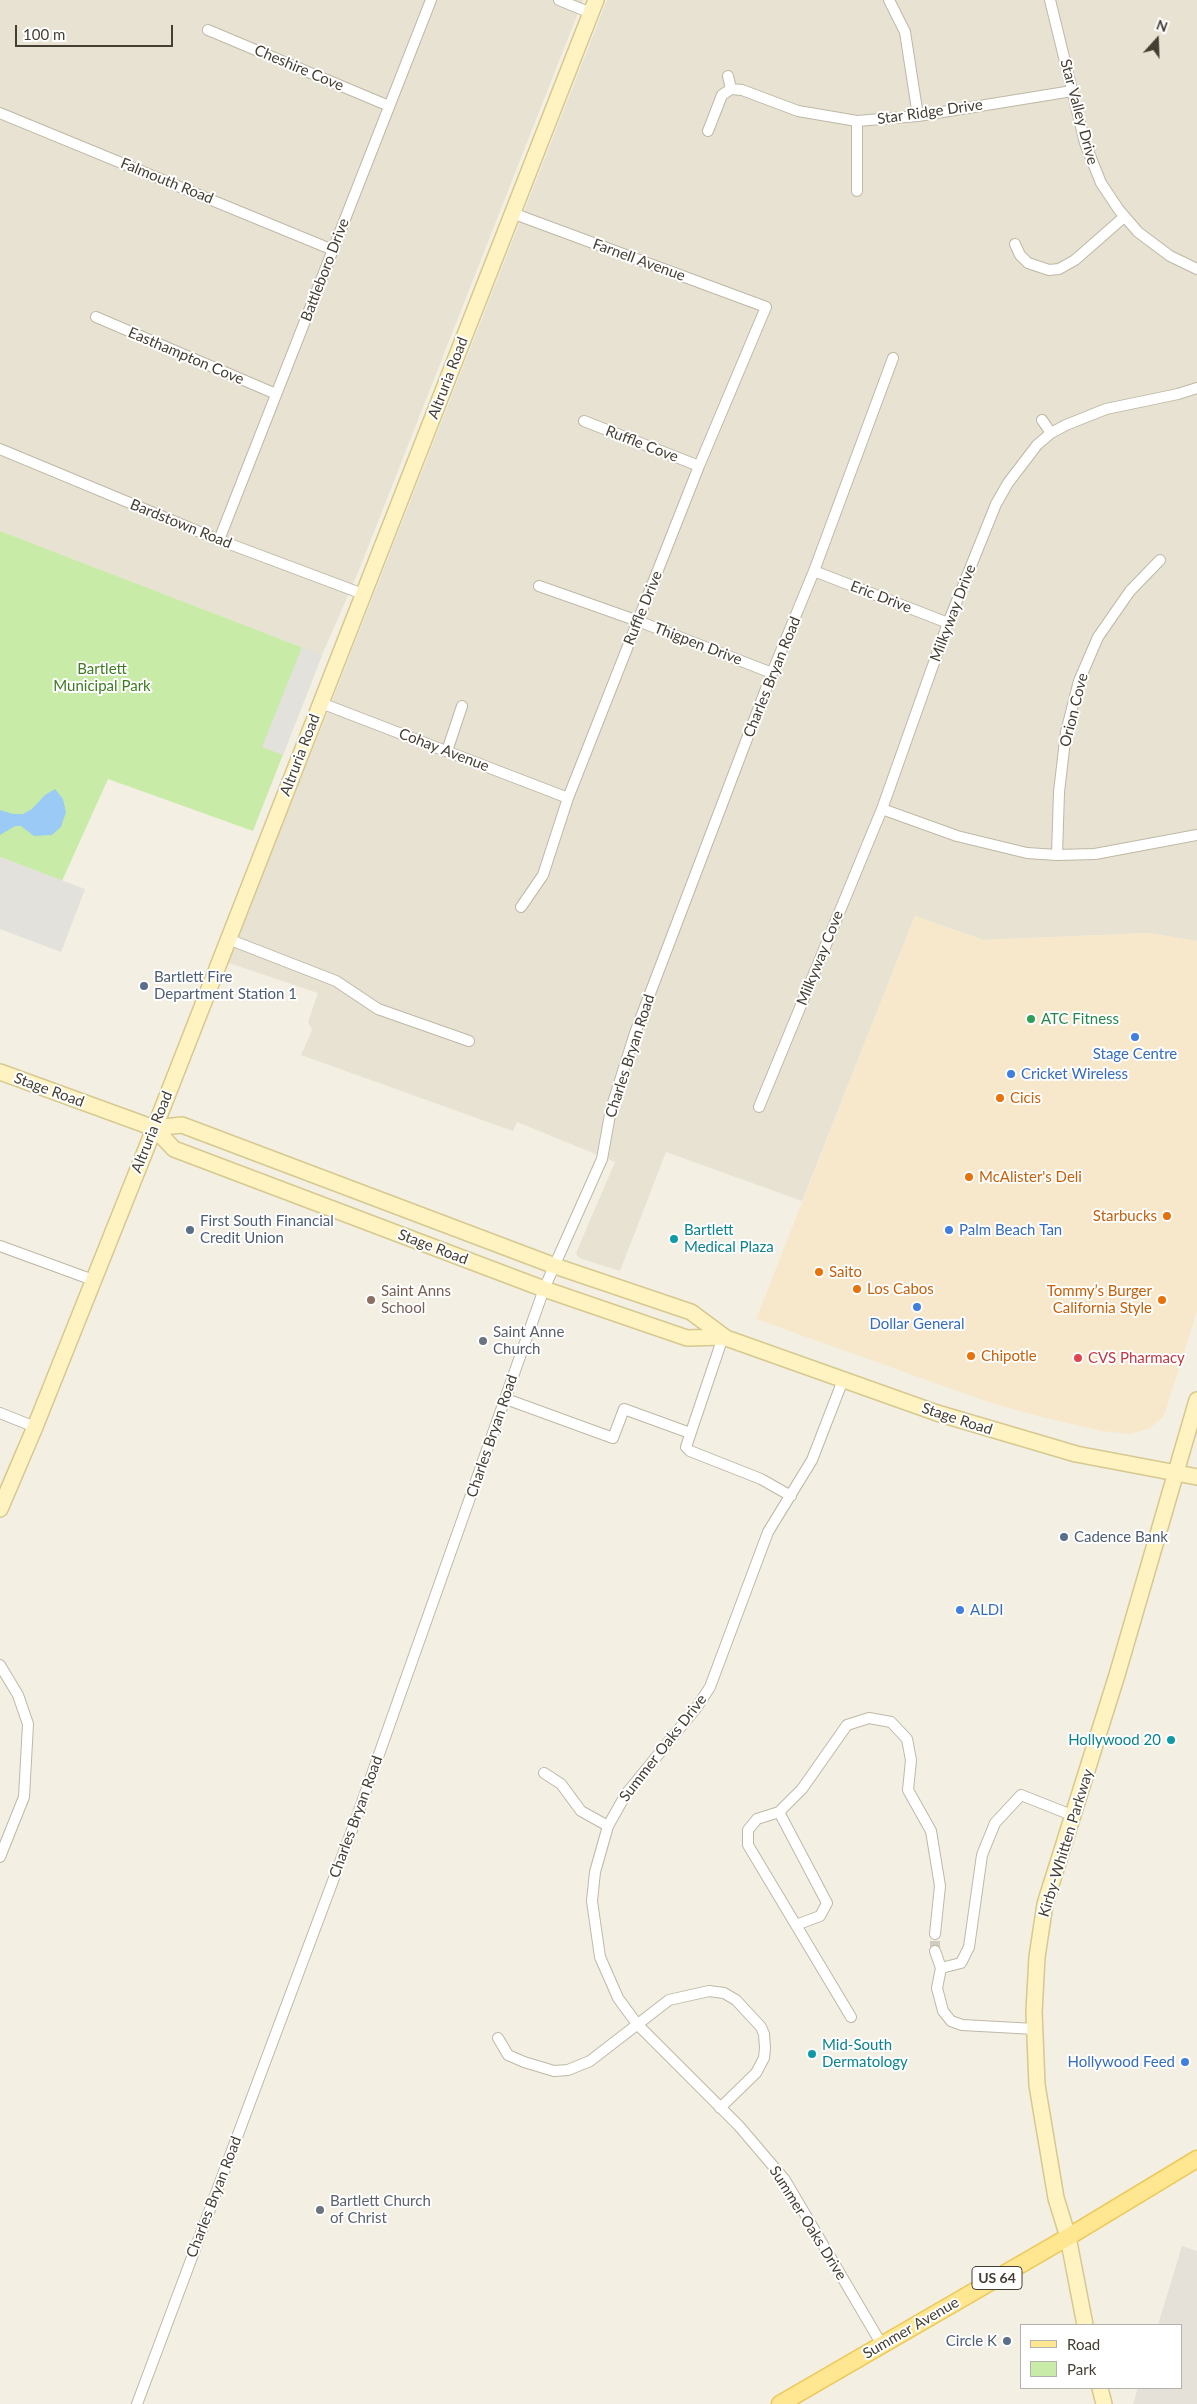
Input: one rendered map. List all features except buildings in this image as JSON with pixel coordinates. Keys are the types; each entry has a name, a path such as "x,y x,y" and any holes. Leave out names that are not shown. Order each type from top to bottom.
{"main road":[{"name":"Altruria Road","path":"0,1509 35,1427 154,1128 593,6"},
{"name":"Stage Road","path":"0,1072 154,1128 182,1125 555,1266 691,1312 723,1337 937,1413 1044,1446 1116,1463 1197,1477"},
{"name":"Stage Road","path":"154,1128 174,1149 544,1289 687,1338 723,1337"},
{"path":"357,1218 366,1194"},
{"name":"Kirby-Whitten Parkway","path":"1085,2324 1068,2236 1056,2198 1037,2085 1035,2029 1037,1957 1045,1904 1117,1675 1174,1473 1197,1400"},
{"name":"Summer Avenue","path":"780,2404 1197,2159"},
{"path":"1100,2389 1104,2404"}],"street":[{"name":"Battleboro Drive","path":"220,540 430,0"},
{"path":"559,0 593,6"},
{"path":"890,0 905,32 918,116"},
{"name":"Star Valley Drive","path":"1050,0 1072,91 1094,168 1101,183 1124,217 1157,247 1197,269"},
{"name":"Cheshire Cove","path":"208,30 389,106"},
{"path":"708,131 722,95 731,89 728,76"},
{"name":"Star Ridge Drive","path":"731,89 742,90 798,111 857,121 918,116 1072,91"},
{"name":"Falmouth Road","path":"0,113 333,250"},
{"path":"857,121 855,152 857,191"},
{"name":"Farnell Avenue","path":"512,213 766,307"},
{"path":"1015,244 1020,255 1028,263 1049,270 1059,269 1075,260 1124,217"},
{"name":"Ruffle Drive","path":"521,908 543,875 568,798 699,466 766,307"},
{"name":"Easthampton Cove","path":"96,317 276,394"},
{"name":"Charles Bryan Road","path":"137,2404 355,1822 544,1289 602,1159 611,1108 635,1033 772,673 814,571 893,358"},
{"name":"Milkyway Drive","path":"882,809 948,623 1002,491 1023,461 1051,433 1106,410 1197,388"},
{"path":"1042,420 1051,433"},
{"name":"Ruffle Cove","path":"584,421 699,466"},
{"name":"Bardstown Road","path":"0,449 220,540 363,594"},
{"name":"Orion Cove","path":"1057,855 1058,792 1066,732 1079,681 1098,637 1130,591 1160,560"},
{"name":"Eric Drive","path":"814,571 948,623"},
{"name":"Thigpen Drive","path":"539,586 638,621 772,673"},
{"name":"Cohay Avenue","path":"320,703 568,798"},
{"path":"447,751 462,706"},
{"path":"882,809 957,836 1026,853 1057,855 1095,854 1197,834"},
{"name":"Milkyway Cove","path":"759,1107 882,809"},
{"path":"228,939 336,981 378,1009 469,1042"},
{"path":"0,1246 93,1280"},
{"path":"723,1337 686,1447 690,1451 761,1479 791,1496"},
{"name":"Summer Oaks Drive","path":"843,1380 817,1449 791,1496 776,1517 761,1550 720,1666 710,1687 697,1707 626,1794 608,1826 598,1856 593,1886 596,1938 607,1976 618,1998 637,2024 747,2135 785,2180 882,2345"},
{"path":"506,1399 613,1438 624,1409 690,1433"},
{"path":"0,1414 35,1427"},
{"path":"0,1665 18,1695 28,1724 24,1797 0,1857"},
{"path":"851,2016 748,1845 748,1830 757,1819 780,1812 802,1790 847,1726 869,1718 891,1722 908,1739 911,1760 908,1790 931,1830 940,1886 935,1934"},
{"path":"544,1773 562,1784 581,1811 608,1826"},
{"path":"941,1968 961,1963 969,1947 982,1855 995,1823 1021,1795 1074,1816"},
{"path":"780,1812 827,1903 820,1916 796,1925"},
{"path":"935,1951 941,1968 937,1988 943,2011 951,2021 962,2025 1035,2029"},
{"path":"498,2038 508,2055 554,2071 568,2070 590,2061 669,2000 709,1991 724,1993 736,2000 761,2028 764,2034 765,2050 764,2058 756,2073 720,2108"}],"shaded area":[{"path":"0,0 583,0 359,570 322,655 0,531"},
{"path":"607,0 1197,0 1197,941 1149,933 983,940 915,916 802,1201 666,1152 620,1271 579,1258 576,1253 615,1162 517,1122 513,1131 301,1055 312,1030 308,1022 318,993 226,962 323,724"},
{"path":"302,647 322,655 283,755 262,747"},
{"path":"0,857 85,889 61,952 0,929"},
{"path":"915,916 983,940 1149,933 1197,941 1197,1311 1164,1416 1149,1429 1129,1434 1102,1431 1041,1417 988,1402 756,1319"},
{"path":"1182,2246 1197,2251 1197,2404 1133,2404 1138,2389 1182,2389 1182,2324 1158,2324"}],"green space":[{"name":"Bartlett Municipal Park","path":"0,531 322,655 253,831 108,779 62,881 0,857"}],"water":[{"path":"55,789 63,799 66,812 61,827 52,835 34,836 21,826 15,826 0,835 0,810 13,814 23,814 32,809 45,795"}],"tunnel":[{"path":"935,1934 935,1951"}],"place":[{"name":"Bartlett Fire Department Station 1","path":"144,986"},
{"name":"ATC Fitness","path":"1031,1019"},
{"name":"Stage Centre","path":"1135,1037"},
{"name":"Cricket Wireless","path":"1011,1074"},
{"name":"Cicis","path":"1000,1098"},
{"name":"McAlister's Deli","path":"969,1177"},
{"name":"Starbucks","path":"1167,1216"},
{"name":"First South Financial Credit Union","path":"190,1230"},
{"name":"Palm Beach Tan","path":"949,1230"},
{"name":"Bartlett Medical Plaza","path":"674,1239"},
{"name":"Saito","path":"819,1272"},
{"name":"Los Cabos","path":"857,1289"},
{"name":"Saint Anns School","path":"371,1300"},
{"name":"Tommy’s Burger California Style","path":"1162,1300"},
{"name":"Dollar General","path":"917,1307"},
{"name":"Saint Anne Church","path":"483,1341"},
{"name":"Chipotle","path":"971,1356"},
{"name":"CVS Pharmacy","path":"1078,1358"},
{"name":"Cadence Bank","path":"1064,1537"},
{"name":"ALDI","path":"960,1610"},
{"name":"Hollywood 20","path":"1171,1740"},
{"name":"Mid-South Dermatology","path":"812,2054"},
{"name":"Hollywood Feed","path":"1185,2062"},
{"name":"Bartlett Church of Christ","path":"320,2210"},
{"name":"Circle K","path":"1007,2341"}]}
